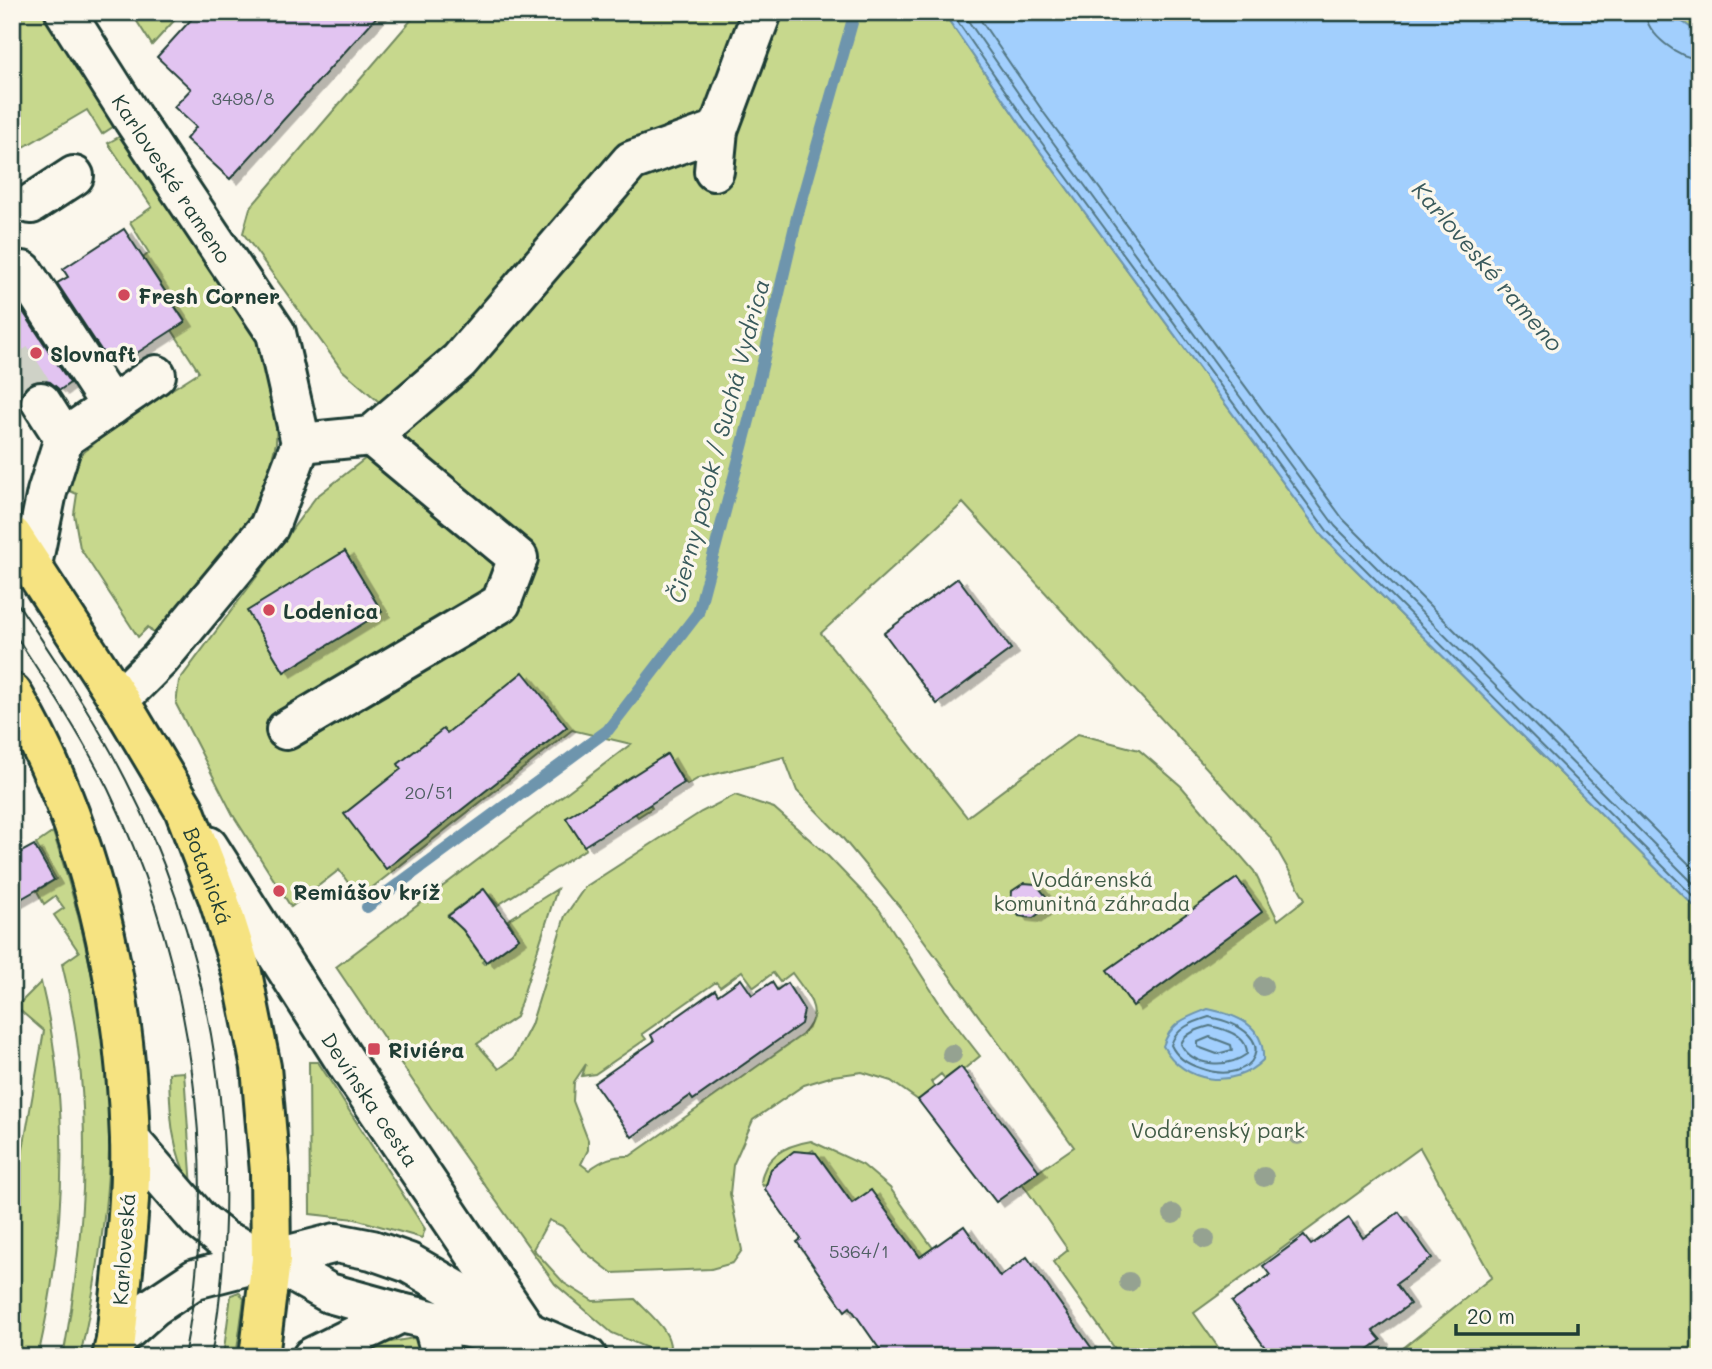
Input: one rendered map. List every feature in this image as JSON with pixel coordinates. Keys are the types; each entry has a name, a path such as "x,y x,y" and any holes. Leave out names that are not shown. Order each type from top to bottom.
{"main road":[{"name":"Botanická","path":"22,551 119,700 184,809 218,897 242,973 261,1068 270,1172 271,1260"},
{"path":"12,693 70,811 89,872 105,938 120,1024 130,1140"},
{"name":"Karloveská","path":"114,1348 127,1220 130,1140"},
{"path":"259,1357 271,1260"}],"street":[{"name":"Karloveské rameno","path":"65,12 133,119 276,332 301,443"},
{"path":"714,171 718,130 762,12"},
{"path":"119,700 160,659 269,527 301,443 371,436 459,361 631,161 718,130"},
{"path":"31,204 74,176"},
{"path":"23,271 111,406"},
{"path":"22,551 47,492 64,438 156,375"},
{"path":"41,402 64,438"},
{"path":"286,730 501,603 518,558 371,436"},
{"name":"Devínska cesta","path":"184,809 345,1061 528,1332"},
{"path":"130,1140 199,1220 225,1241 271,1260 329,1293 425,1330 481,1343 528,1332"},
{"path":"114,1348 153,1307 195,1279 336,1243 372,1250 409,1263 528,1332 587,1357"},
{"path":"409,1263 481,1343"},
{"path":"312,1357 425,1330"}],"green space":[{"path":"12,12 45,12 119,123 102,134 87,110 12,154"},
{"path":"131,12 182,12 152,45"},
{"path":"418,12 943,12 1023,128 1323,537 1694,906 1700,918 1700,1357 1392,1357 1492,1277 1420,1148 1194,1313 1225,1357 1121,1357 1053,1262 1068,1250 1022,1183 1074,1147 899,906 841,836 797,791 784,757 699,778 687,785 666,755 633,777 652,808 638,817 634,812 567,818 586,849 498,905 483,889 448,915 452,915 484,960 484,964 519,938 508,920 557,889 516,1017 477,1044 499,1069 514,1058 531,1025 565,916 585,887 701,812 735,795 774,808 825,853 879,909 944,1010 980,1056 963,1070 960,1068 945,1079 941,1074 931,1082 934,1087 918,1100 891,1081 862,1072 833,1076 804,1085 753,1120 733,1165 730,1194 742,1250 733,1263 711,1269 612,1273 585,1252 562,1226 549,1220 533,1249 564,1283 593,1301 635,1299 666,1333 670,1349 668,1357 612,1333 555,1284 450,1136 336,967 631,744 572,730 359,898 339,870 291,907 233,815 176,704 179,681 316,497 407,426 342,370 243,233 250,208","holes":["963,503 1270,837 1305,899 1278,920 1254,871 1181,786 1139,750 1078,734 967,817 821,633","742,971 754,987 773,973 780,982 792,973 809,996 814,1011 813,1018 802,1035 630,1156 608,1159 589,1170 581,1164 588,1150 588,1140 573,1101 574,1082 586,1064 582,1076 595,1074 646,1039 642,1034 716,982 720,987"]},
{"path":"1668,12 1700,12 1700,34"},
{"path":"124,134 257,331 277,419 276,443 264,491 238,538 155,635 148,627 138,637 80,548 74,514 77,494 63,488 76,459 116,425 199,372 172,330 185,321 143,258 149,253 130,222 152,207 108,143"},
{"path":"53,832 77,910 95,990 102,1030 109,1111 108,1177 103,1229 80,1357 63,1357 78,1259 84,1160 79,1061 73,1012 62,964 79,952 54,915 64,908 55,896 44,904 37,891 56,879 36,844"},
{"path":"41,982 51,1029 61,1122 59,1217 55,1264 38,1357 12,1357 12,1199 44,1031 16,1007"},
{"path":"309,1062 318,1062 425,1229 422,1238 355,1219 310,1214"},
{"path":"184,1072 192,1188 176,1146 170,1104 169,1073"},
{"path":"811,1141 863,1165 890,1188 933,1248 920,1257 871,1190 852,1203 813,1150 803,1156 794,1152 771,1169 769,1174 773,1178 763,1186 763,1173 778,1153 793,1145"},
{"path":"239,1292 244,1299 236,1357 223,1357 231,1295"},
{"path":"414,1338 429,1348 430,1357 356,1357 385,1343"}],"water":[{"path":"943,12 1668,12 1700,34 1700,918 1694,906 1323,537 1023,128"},
{"path":"1208,1009 1239,1019 1254,1030 1262,1048 1263,1060 1251,1070 1224,1079 1196,1075 1172,1059 1163,1046 1170,1031 1186,1018"}],"building":[{"path":"198,12 381,12 230,179 186,139 196,127 174,107 191,89 157,57"},
{"name":"Fresh Corner","path":"124,229 185,322 123,362 117,353 107,359 57,283 68,277 63,269"},
{"path":"20,307 70,383 60,390 50,382 41,380 30,383 21,393 19,404 12,393 12,313"},
{"path":"345,551 382,612 284,672 247,611"},
{"path":"958,578 1011,649 937,704 884,633"},
{"path":"523,672 567,727 386,869 344,814 401,769 398,764 443,729 447,733"},
{"path":"667,754 684,783 584,846 566,818"},
{"path":"34,845 54,880 12,904 12,857"},
{"path":"1237,878 1262,912 1133,1006 1107,970"},
{"path":"1024,883 1036,884 1052,904 1033,918 1019,916 1011,905 1012,891"},
{"path":"484,889 519,938 486,962 463,930 448,916"},
{"path":"741,979 752,995 772,982 777,990 787,983 804,1010 801,1024 693,1100 690,1096 632,1137 594,1083 654,1041 651,1035 715,990 718,995"},
{"path":"961,1067 1039,1171 996,1202 918,1100"},
{"path":"794,1151 816,1153 852,1203 871,1190 920,1257 964,1226 1000,1277 1027,1257 1098,1357 885,1357 850,1307 845,1311 797,1242 801,1239 765,1189 771,1169"},
{"path":"1399,1212 1432,1258 1396,1284 1410,1304 1373,1331 1381,1340 1358,1357 1272,1357 1232,1302 1270,1275 1263,1266 1304,1236 1311,1245 1349,1218 1363,1238"}],"waterway":[{"name":"Čierny potok / Suchá Vydrica","path":"367,907 608,730 698,613 751,413 797,217 855,12"}],"tunnel":[{"path":"12,357 41,402"}],"tram line":[{"path":"12,595 86,709 126,780 157,847 182,917 202,988 215,1061 223,1135 225,1209 221,1283 211,1357"},
{"path":"12,630 50,688 108,789 137,856 161,924 179,995 191,1067 198,1140 200,1213 195,1285 184,1357"}],"place":[{"name":"Fresh Corner","path":"124,295"},
{"name":"Slovnaft","path":"36,353"},
{"name":"Lodenica","path":"269,610"},
{"name":"Remiášov kríž","path":"279,891"},
{"name":"Riviéra","path":"374,1049"}],"park label":[{"name":"Vodárenská komunitná záhrada","path":"1092,890"},
{"name":"Vodárenský park","path":"1218,1129"}]}
